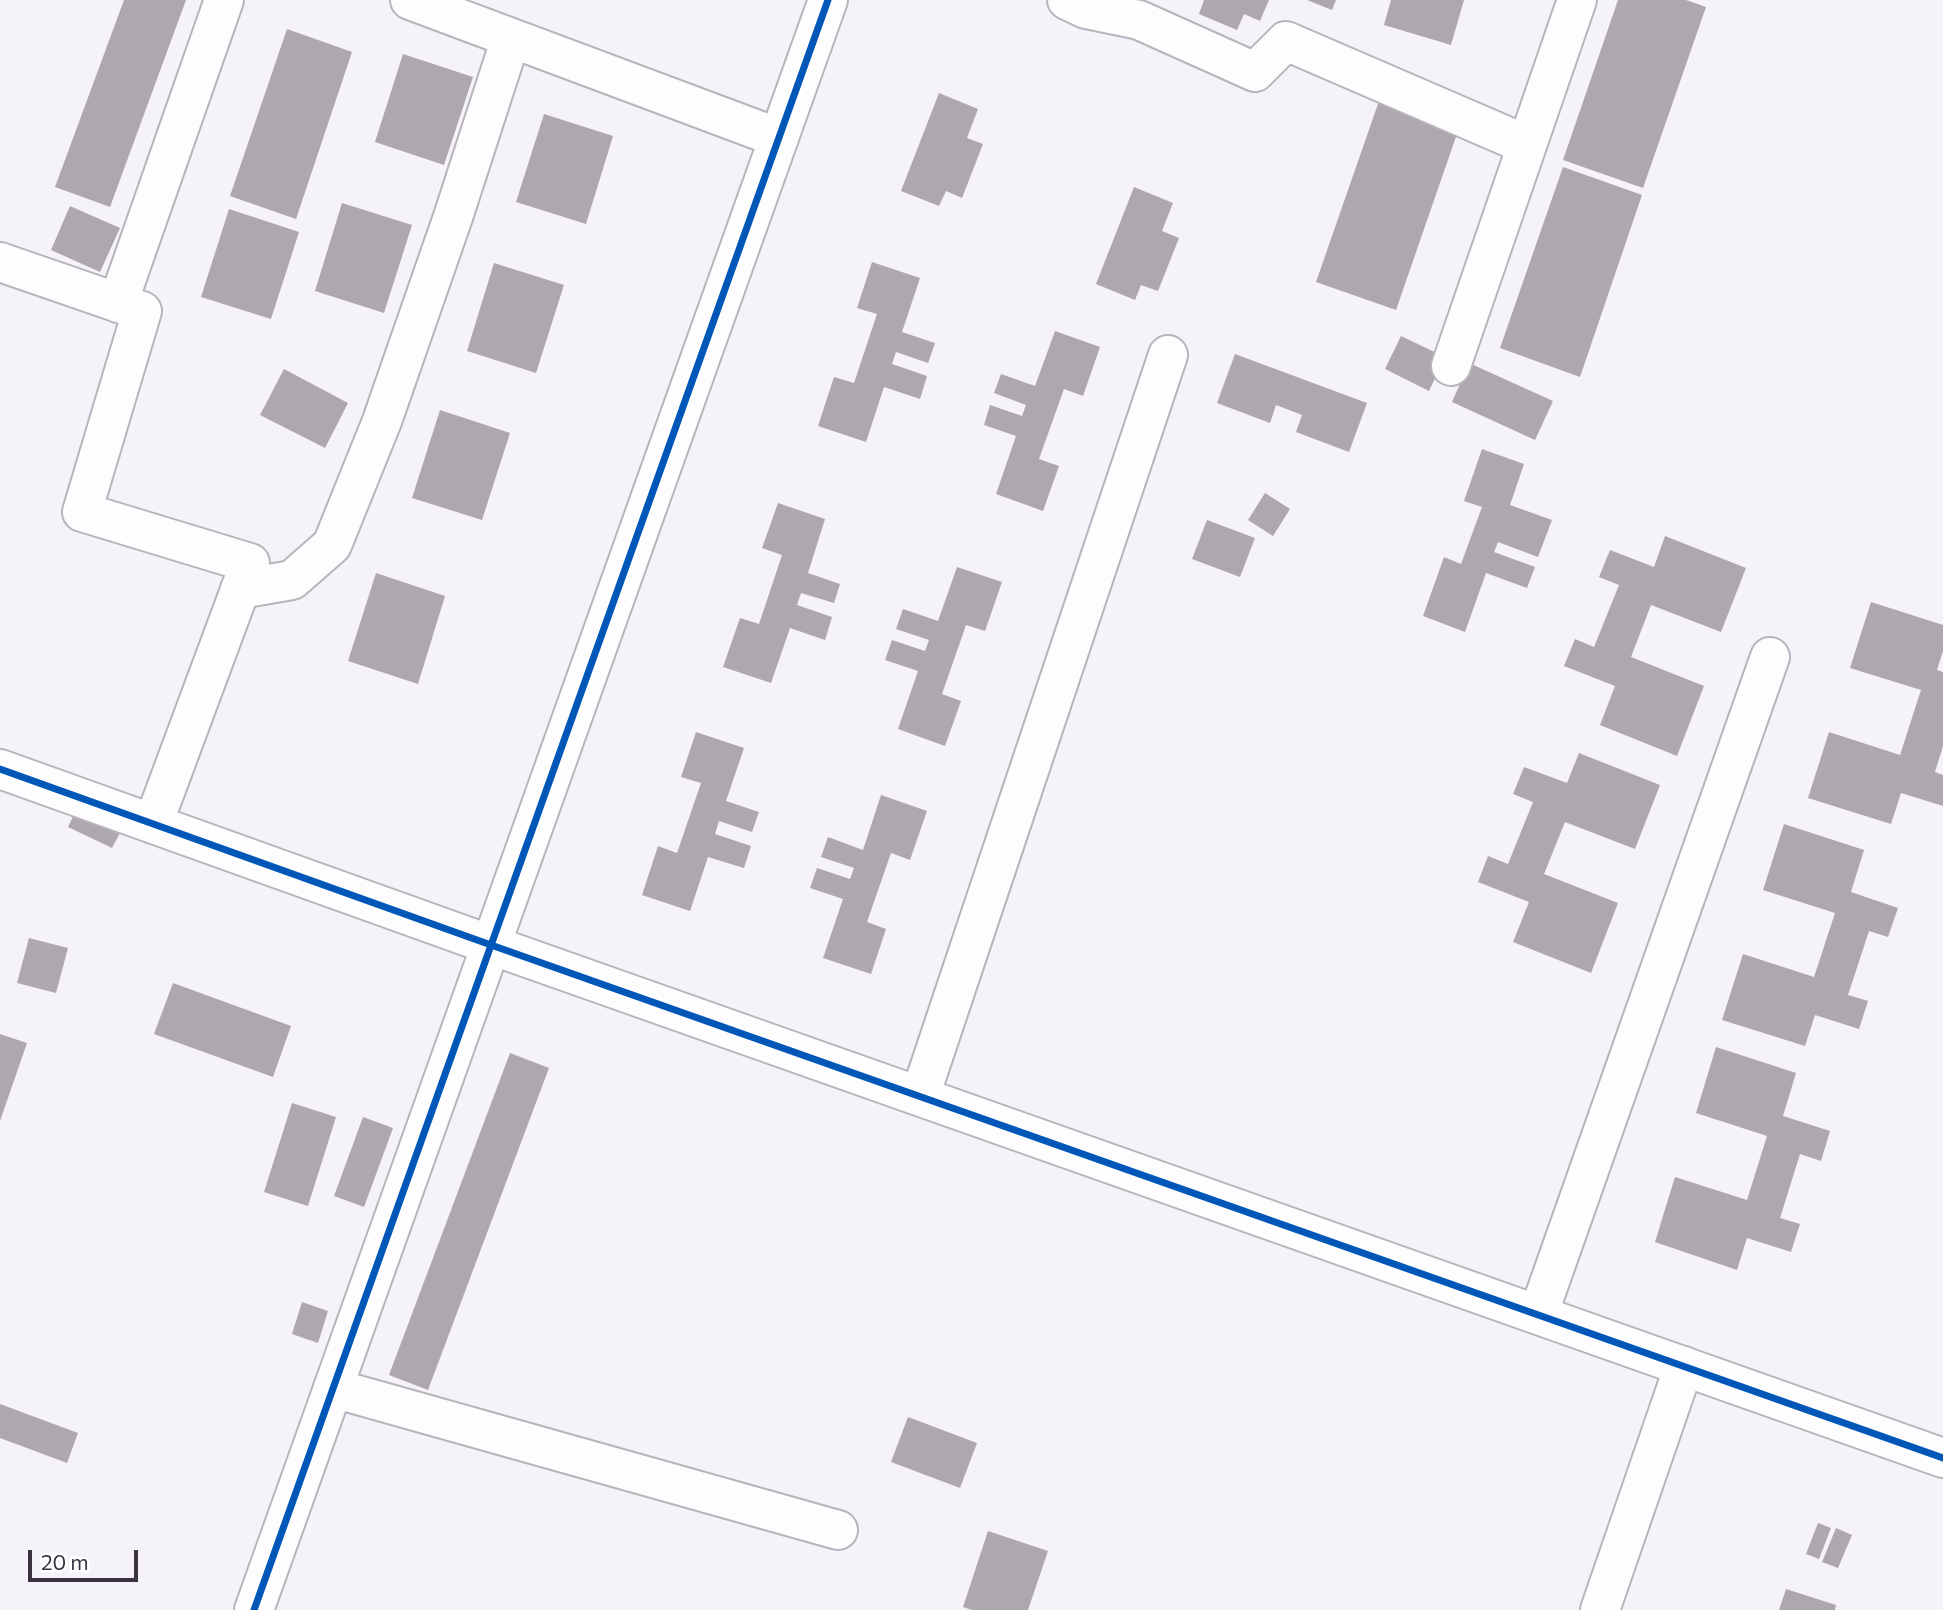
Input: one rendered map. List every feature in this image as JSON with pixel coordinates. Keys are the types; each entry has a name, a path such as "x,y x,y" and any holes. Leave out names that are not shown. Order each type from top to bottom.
{"street":[{"path":"118,303 224,0"},
{"path":"410,0 779,138"},
{"path":"254,1610 828,0"},
{"path":"1067,0 1086,9 1141,10 1255,72 1286,41 1527,145"},
{"path":"1451,366 1577,0"},
{"path":"240,589 292,580 332,545 382,421 453,217 511,38"},
{"path":"0,262 142,311 82,512 250,563 153,824"},
{"path":"920,1096 1168,355"},
{"path":"1538,1315 1770,657"},
{"path":"0,769 1943,1458"},
{"path":"1600,1610 1684,1366"},
{"path":"333,1388 838,1530"}],"building":[{"path":"124,0 186,0 110,207 55,187"},
{"path":"1204,0 1269,0 1260,21 1244,14 1237,30 1199,14"},
{"path":"1307,0 1336,0 1332,10"},
{"path":"1391,0 1464,0 1451,45 1384,25"},
{"path":"1618,0 1686,0 1706,7 1643,188 1563,160"},
{"path":"287,29 352,52 296,219 230,196"},
{"path":"403,54 473,77 444,165 375,142"},
{"path":"939,93 978,109 967,138 983,144 962,198 946,191 939,206 901,191"},
{"path":"1379,101 1459,128 1396,310 1316,282"},
{"path":"544,114 613,136 586,224 516,202"},
{"path":"1563,167 1642,195 1580,377 1500,348"},
{"path":"1134,187 1173,203 1162,231 1179,238 1158,291 1141,285 1135,300 1096,284"},
{"path":"342,203 412,225 384,313 315,291"},
{"path":"70,206 120,228 100,272 51,250"},
{"path":"229,209 299,232 271,319 201,297"},
{"path":"872,262 920,278 902,332 935,343 928,363 896,352 892,364 927,376 920,399 884,387 866,442 818,426 834,377 854,383 877,314 857,308"},
{"path":"494,263 564,285 536,373 467,351"},
{"path":"1055,331 1100,347 1083,396 1064,389 1039,459 1059,466 1043,511 996,494 1016,436 984,425 990,405 1022,416 1026,405 994,393 1001,374 1035,386"},
{"path":"1401,336 1445,357 1429,391 1385,369"},
{"path":"1235,354 1367,403 1349,452 1296,432 1302,415 1276,405 1270,423 1217,403"},
{"path":"1469,363 1553,401 1535,440 1452,402"},
{"path":"284,369 348,403 325,448 260,415"},
{"path":"440,410 510,433 482,520 412,498"},
{"path":"1482,449 1524,464 1510,505 1552,520 1538,557 1498,542 1494,552 1535,567 1527,588 1486,573 1465,632 1423,616 1444,557 1461,564 1482,507 1464,501"},
{"path":"1265,493 1290,509 1273,536 1248,520"},
{"path":"778,503 825,519 808,573 840,584 834,603 801,593 797,605 832,617 825,640 790,628 771,683 723,667 740,618 759,624 782,555 762,548"},
{"path":"1207,520 1255,538 1240,577 1192,559"},
{"path":"1665,536 1746,568 1721,632 1651,605 1631,657 1704,686 1677,756 1600,725 1615,686 1564,666 1575,639 1594,647 1619,585 1599,577 1610,550 1654,567"},
{"path":"957,567 1002,582 985,631 966,625 942,694 961,701 945,746 898,729 918,671 885,660 892,640 925,651 929,640 896,629 903,609 938,621"},
{"path":"376,573 445,596 418,684 348,661"},
{"path":"1871,602 1943,625 1943,651 1937,670 1943,672 1943,746 1935,772 1943,775 1943,806 1901,793 1891,824 1808,798 1829,732 1900,755 1921,690 1850,668"},
{"path":"696,732 744,748 726,801 759,812 752,832 719,821 715,834 751,846 744,868 708,857 690,911 642,895 658,846 677,853 701,783 681,777"},
{"path":"1579,753 1660,785 1635,849 1565,822 1544,874 1618,903 1591,973 1513,942 1529,902 1478,882 1488,856 1508,864 1533,802 1513,794 1524,767 1567,783"},
{"path":"881,795 927,811 910,860 891,853 867,922 886,929 871,974 823,958 843,899 810,888 817,868 850,879 854,868 821,857 828,837 863,850"},
{"path":"76,810 121,831 112,848 68,827"},
{"path":"1784,824 1864,850 1851,892 1898,908 1888,937 1869,931 1848,995 1868,1001 1859,1029 1815,1015 1805,1046 1722,1020 1743,954 1814,977 1835,913 1763,890"},
{"path":"29,938 68,948 56,993 17,983"},
{"path":"173,983 291,1026 273,1077 154,1034"},
{"path":"0,1034 27,1043 0,1121"},
{"path":"1716,1047 1796,1073 1783,1116 1830,1131 1821,1161 1800,1154 1780,1218 1800,1224 1791,1252 1747,1238 1737,1270 1655,1242 1675,1177 1747,1200 1767,1136 1696,1113"},
{"path":"510,1053 549,1068 428,1390 389,1375"},
{"path":"292,1103 336,1117 308,1206 264,1192"},
{"path":"363,1117 393,1128 364,1207 334,1196"},
{"path":"302,1302 328,1311 318,1343 292,1334"},
{"path":"0,1404 78,1433 67,1463 0,1438"},
{"path":"908,1417 977,1443 960,1488 891,1462"},
{"path":"1818,1523 1831,1528 1819,1559 1806,1554"},
{"path":"1836,1528 1852,1535 1838,1568 1822,1562"},
{"path":"988,1531 1048,1551 1028,1610 972,1610 963,1607"},
{"path":"1786,1589 1836,1605 1835,1610 1779,1610"}],"cycle path":[{"path":"254,1610 828,0"},
{"path":"0,769 1943,1458"}]}
